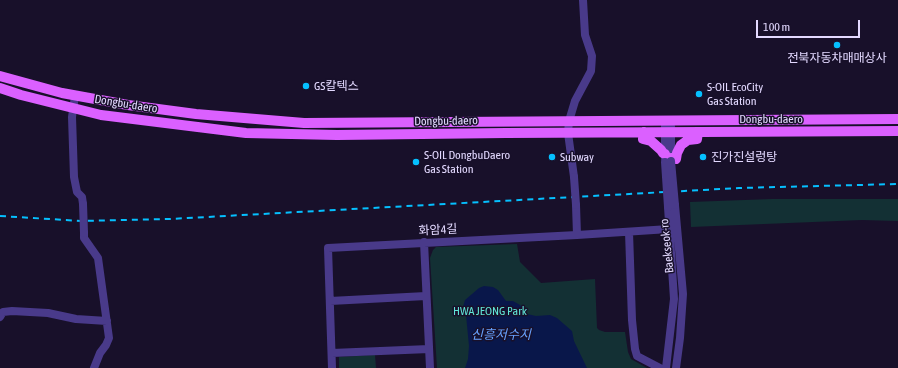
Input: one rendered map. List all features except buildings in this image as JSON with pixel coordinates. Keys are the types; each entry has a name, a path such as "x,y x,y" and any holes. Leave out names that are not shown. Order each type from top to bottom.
{"main road":[{"name":"Dongbu-daero","path":"0,76 75,96 128,105 196,114 304,123 898,119"},
{"name":"Dongbu-daero","path":"0,88 101,115 246,133 338,135 898,131"},
{"path":"644,132 643,139 651,141 662,150 663,154 668,159 676,158 681,145 688,140 697,138 698,132"}],"street":[{"path":"577,235 574,177 568,133 569,121 576,101 591,71 592,56 585,35 583,0"},
{"path":"75,96 72,107 74,177 77,192 82,198 83,204 84,238 98,258 109,338 106,345 100,352 94,368"},
{"name":"Baekseok-ro","path":"668,121 668,159 672,206 683,294 676,368"},
{"name":"Baekseok-ro","path":"666,368 674,299 669,229 672,206"},
{"name":"화암4길","path":"332,368 328,248 669,229"},
{"path":"629,232 632,320 635,349 637,356 660,368"},
{"path":"424,242 430,368"},
{"path":"330,301 426,296"},
{"path":"0,317 2,312 12,310 48,312 76,319 106,320"},
{"path":"332,353 429,349"}],"green space":[{"path":"772,199 898,199 898,221 862,220 691,227 690,202"},
{"name":"HWA JEONG Park","path":"517,244 520,262 541,283 595,279 597,328 605,332 625,332 628,352 631,359 647,368 437,368 430,258 433,250 436,247"},
{"path":"375,355 376,368 339,368 339,357"}],"water":[{"name":"신흥저수지","path":"484,286 493,287 498,290 506,301 513,301 520,305 527,314 536,316 550,315 557,318 572,331 574,341 587,368 465,368 468,359 469,346 466,315 462,310 465,300 479,288"}],"railway":[{"path":"0,216 82,221 170,219 739,188 898,184"}],"place":[{"name":"전북자동차매매상사","path":"837,45"},
{"name":"GS칼텍스","path":"306,86"},
{"name":"S-OIL EcoCity Gas Station","path":"699,94"},
{"name":"Subway","path":"552,157"},
{"name":"진가진설렁탕","path":"703,157"},
{"name":"S-OIL DongbuDaero Gas Station","path":"416,162"}]}
